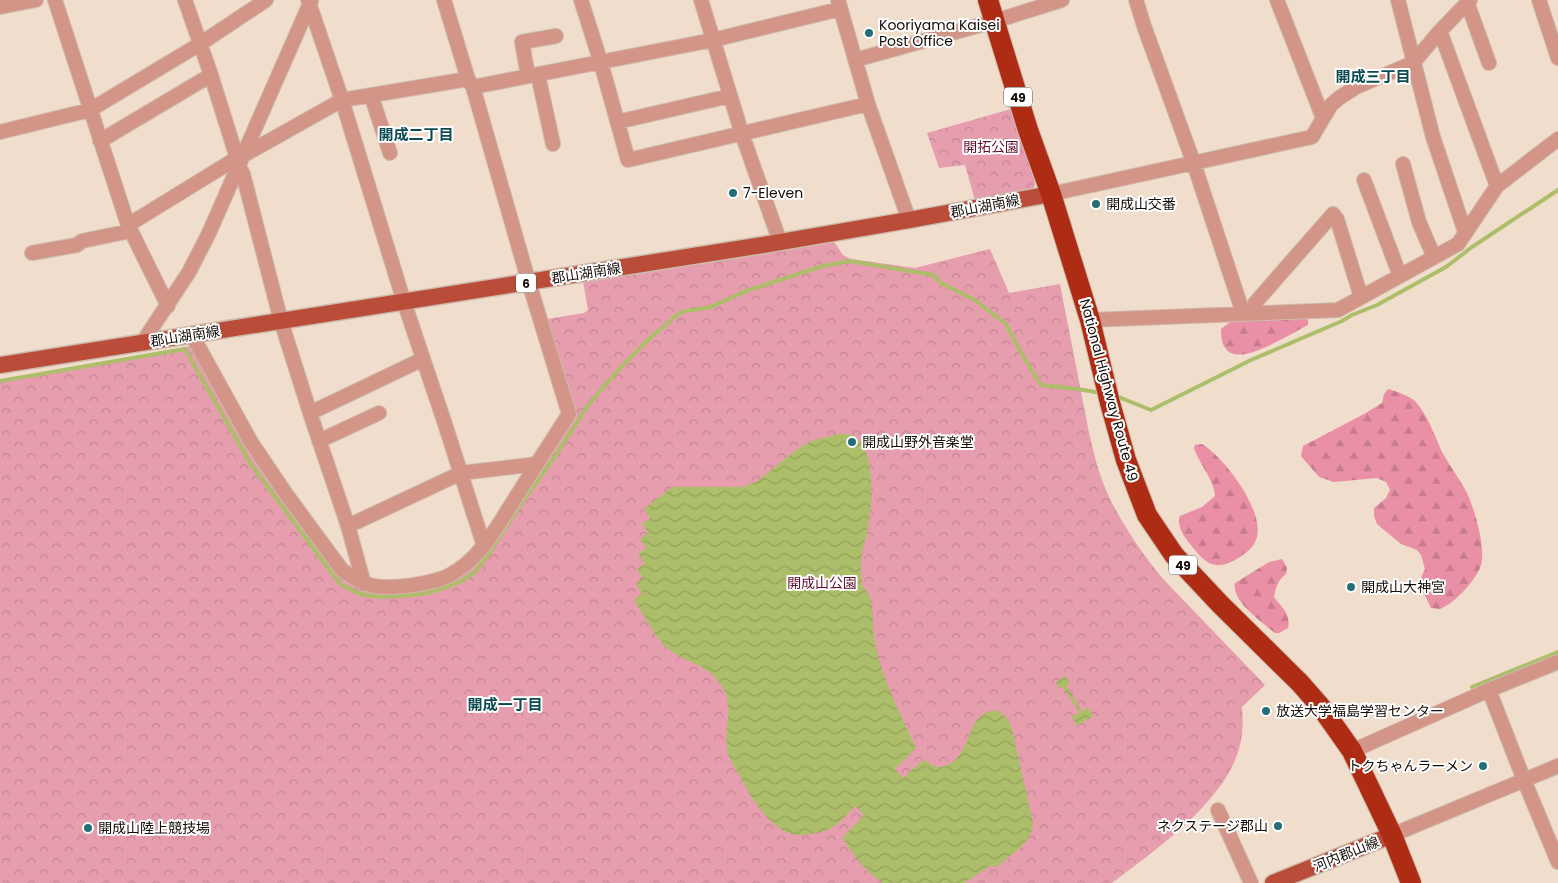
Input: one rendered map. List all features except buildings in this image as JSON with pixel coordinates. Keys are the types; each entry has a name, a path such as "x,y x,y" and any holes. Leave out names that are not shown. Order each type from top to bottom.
{"highway":[{"name":"National Highway Route 49","path":"988,0 1028,130 1052,194 1090,320 1126,460 1148,515 1174,555 1220,604 1300,683 1321,707 1352,751 1392,835 1411,883"}],"main road":[{"name":"郡山湖南線","path":"0,365 780,242 1052,194"},
{"name":"河内郡山線","path":"1273,883 1392,835"}],"street":[{"path":"0,7 36,0"},
{"path":"55,0 129,228 168,306"},
{"path":"185,0 240,160 281,321 348,526 364,584"},
{"path":"0,132 90,110 200,44 266,0"},
{"path":"192,335 250,442 342,570 371,587 387,588 420,584 449,576 462,568 484,546 570,414 471,83 444,0"},
{"path":"581,0 628,160 868,104"},
{"path":"701,0 742,134 780,242"},
{"path":"855,60 1062,0"},
{"path":"1136,0 1247,313"},
{"path":"1277,0 1323,118"},
{"path":"1398,0 1433,137 1465,232"},
{"path":"1539,0 1554,31 1558,58"},
{"path":"310,1 404,302 484,546"},
{"path":"142,344 189,272 205,240 310,1"},
{"path":"1052,194 1312,137 1332,105 1356,87 1413,63 1469,1 1489,63"},
{"path":"32,254 77,245 82,241 129,228 342,100 533,76 713,40 839,4 868,104 909,220"},
{"path":"1440,31 1497,186"},
{"path":"553,144 522,42 556,36"},
{"path":"100,141 211,75"},
{"path":"371,95 390,152"},
{"path":"617,122 730,96"},
{"path":"1090,320 1338,310 1458,244 1497,186 1558,139"},
{"path":"1403,164 1419,222 1434,257"},
{"path":"1364,180 1400,276"},
{"path":"1247,313 1333,214 1337,219 1361,297"},
{"path":"310,413 423,359"},
{"path":"320,441 379,413"},
{"path":"348,526 461,473 537,464"},
{"path":"1352,751 1489,690 1558,662"},
{"path":"1489,690 1524,780 1553,835 1558,862"},
{"path":"1392,835 1558,766"},
{"path":"1218,810 1250,883"}],"green space":[{"name":"開拓公園","path":"1011,109 1035,182 1033,192 976,204 965,165 939,168 927,133"},
{"name":"開成山公園","path":"833,240 843,255 851,259 915,268 990,249 1009,293 1060,284 1093,451 1112,503 1136,544 1157,572 1265,685 1242,707 1242,736 1240,745 1233,766 1221,786 1205,805 1168,840 1112,883 0,883 0,380 191,346 341,576 382,591 474,562 576,413 547,319 584,313 588,310 583,281"},
{"path":"1306,318 1308,325 1257,351 1236,354 1228,351 1223,343 1221,329 1234,319"},
{"path":"1388,389 1413,399 1424,413 1442,452 1466,491 1481,538 1482,557 1479,571 1458,597 1440,609 1431,608 1422,589 1420,580 1425,569 1421,555 1417,550 1401,544 1377,524 1374,508 1386,498 1390,490 1386,482 1377,478 1334,482 1319,477 1301,456 1303,446 1382,403 1384,394"},
{"path":"1202,444 1232,473 1250,501 1258,529 1256,540 1251,548 1240,557 1224,565 1212,564 1201,557 1185,538 1179,523 1180,516 1202,507 1215,496 1212,484 1194,448 1195,445"},
{"path":"1282,559 1287,568 1286,574 1278,584 1274,597 1285,611 1289,623 1288,628 1275,633 1242,604 1235,590 1235,583 1269,562"}],"water":[{"path":"838,434 850,434 856,437 867,454 870,465 871,503 869,523 862,552 862,585 871,602 874,636 881,665 891,694 916,748 895,769 903,778 923,760 938,767 949,764 957,758 975,723 989,711 999,711 1008,719 1012,729 1033,822 1032,829 1020,848 1007,859 995,868 992,865 964,883 883,883 877,879 860,863 842,838 864,815 855,806 836,825 828,830 817,833 800,835 790,833 772,822 756,804 729,756 726,738 728,707 725,692 719,682 712,674 679,656 663,644 634,600 642,593 636,584 643,578 637,569 645,563 638,554 646,548 640,539 648,533 642,524 650,518 644,509 672,487 743,487 757,481 799,448 811,441"},
{"path":"1065,676 1070,683 1066,685 1082,711 1088,707 1093,716 1077,726 1072,717 1079,712 1063,687 1060,689 1056,682"}],"waterway":[{"path":"1116,396 1151,410 1251,360 1377,305 1446,267 1472,247 1558,190"},
{"path":"0,381 185,349 250,463 340,584 360,594 378,597 423,594 462,581 476,571 559,451 588,405 621,367 650,338 681,312 711,307 746,291 823,266 850,261 933,275 941,283 975,300 1006,324 1041,385 1102,393"},
{"path":"1472,687 1558,652"}],"place":[{"name":"Kooriyama Kaisei Post Office","path":"869,33"},
{"name":"7-Eleven","path":"733,193"},
{"name":"開成山交番","path":"1096,204"},
{"name":"開成山野外音楽堂","path":"852,442"},
{"name":"開成山大神宮","path":"1351,587"},
{"name":"放送大学福島学習センター","path":"1266,711"},
{"name":"トクちゃんラーメン","path":"1483,766"},
{"name":"ネクステージ郡山","path":"1278,826"},
{"name":"開成山陸上競技場","path":"88,828"}],"district":[{"name":"開成三丁目","path":"1373,76"},
{"name":"開成二丁目","path":"416,134"},
{"name":"開成一丁目","path":"505,704"}]}
